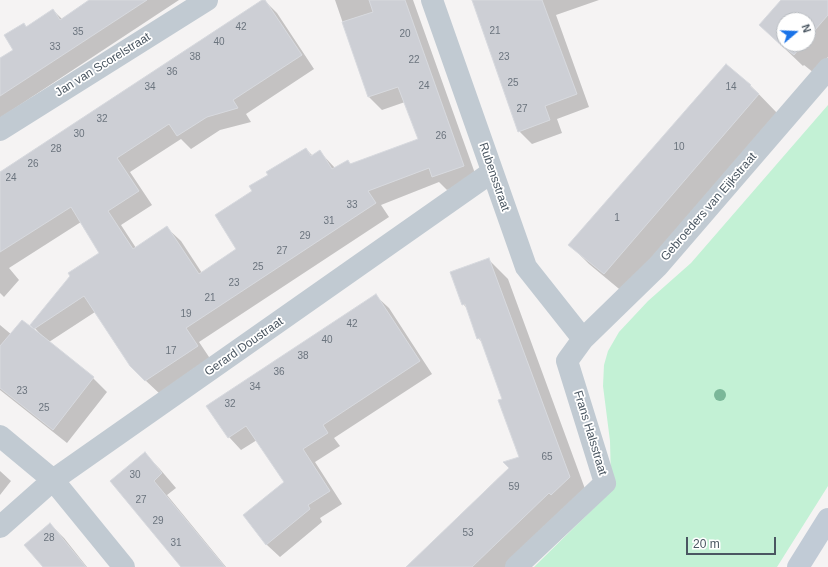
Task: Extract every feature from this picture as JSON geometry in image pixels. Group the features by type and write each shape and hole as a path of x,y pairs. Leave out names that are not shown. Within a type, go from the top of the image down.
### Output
{"main road":[{"path":"798,567 828,519"}],"street":[{"name":"Jan van Scorelstraat","path":"0,130 207,0"},
{"name":"Rubensstraat","path":"432,0 526,267 583,339"},
{"name":"Gebroeders van Eijkstraat","path":"583,339 658,266 828,70"},
{"name":"Gerard Doustraat","path":"0,527 53,480 492,172"},
{"name":"Frans Halsstraat","path":"516,567 605,483 567,361 583,339"},
{"path":"0,436 53,480 124,567"}],"green space":[{"path":"828,105 828,486 777,567 534,567 599,503 611,479 610,441 603,386 604,365 608,351 619,332 648,301 691,263"}],"building":[{"path":"89,0 147,0 0,96 0,58 13,50 4,35 24,23 26,27 53,9 60,20"},
{"path":"262,0 265,0 302,55 233,100 238,108 207,117 177,136 169,124 117,158 139,191 108,211 133,249 167,226 199,274 236,249 215,215 252,191 249,186 268,175 266,172 306,148 311,156 320,150 332,169 348,160 350,164 418,139 398,87 368,97 342,22 373,12 369,0 405,0 464,166 432,177 429,168 368,191 376,203 186,328 198,346 145,381 130,366 84,296 34,329 30,325 70,276 68,273 99,253 71,207 0,252 0,172"},
{"path":"472,0 542,0 577,94 545,106 550,120 518,132"},
{"path":"781,0 828,0 828,15 816,29 816,12 776,12 776,41 759,25"},
{"path":"726,64 751,85 750,86 759,94 604,274 568,245"},
{"path":"489,258 570,477 551,495 549,493 472,567 406,567 509,468 503,462 519,457 498,400 502,399 480,338 477,339 465,304 462,305 450,272"},
{"path":"376,294 420,361 323,425 328,433 303,449 330,491 308,505 310,509 266,545 243,515 284,482 246,426 228,438 206,406"},
{"path":"22,320 94,377 53,430 0,388 0,346"},
{"path":"145,452 162,473 154,481 225,567 181,567 110,481"},
{"path":"50,523 86,567 43,567 24,545"}]}
